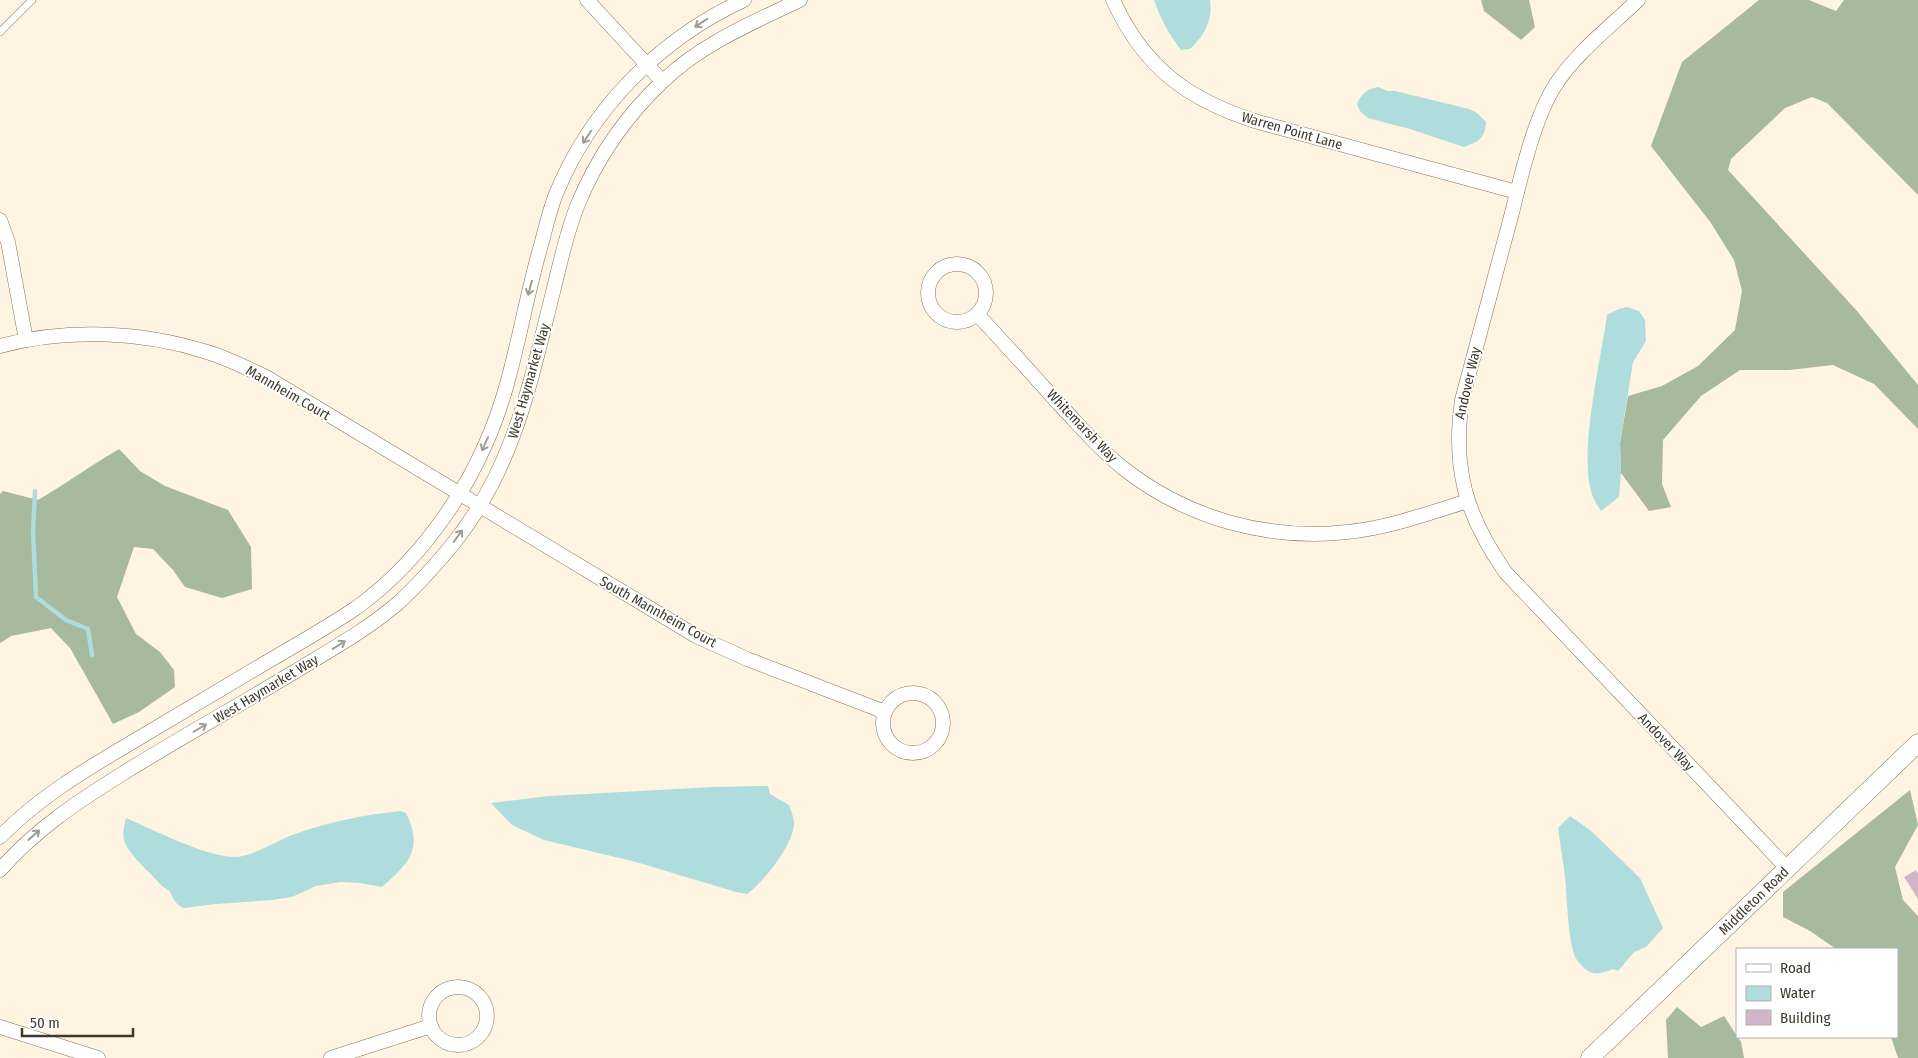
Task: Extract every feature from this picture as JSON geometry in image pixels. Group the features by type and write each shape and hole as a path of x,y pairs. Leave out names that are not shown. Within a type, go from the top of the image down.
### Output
{"street":[{"path":"587,0 662,81"},
{"name":"West Haymarket Way","path":"0,870 30,839 52,820 86,797 340,644 397,604 450,547 469,501 504,391 544,232 555,196 568,169 599,118 647,64 703,22 744,0"},
{"name":"West Haymarket Way","path":"0,837 27,812 54,791 164,723 310,637 356,607 391,578 434,530 469,501 504,460 520,418 567,236 592,174 611,142 634,110 662,81 683,63 714,42 800,0"},
{"name":"Warren Point Lane","path":"1113,0 1123,22 1137,43 1157,66 1177,85 1202,101 1230,114 1517,192"},
{"name":"Andover Way","path":"1638,0 1568,67 1555,85 1546,104 1517,192 1462,400 1458,428 1461,474 1468,501 1480,532 1492,553 1522,591 1788,869"},
{"path":"0,220 8,242 26,340"},
{"path":"955,264 965,265 978,273 986,286 986,296 983,306 977,314 961,322 952,322 936,314 928,299 927,290 930,280 936,272 945,266 955,264"},
{"name":"Whitemarsh Way","path":"977,314 1099,447 1123,468 1156,491 1200,513 1258,529 1289,533 1321,534 1349,532 1395,523 1468,501"},
{"name":"Mannheim Court","path":"0,346 26,340 96,334 170,342 207,352 266,377 469,501"},
{"name":"South Mannheim Court","path":"469,501 696,636 747,659 885,712"},
{"path":"916,693 926,696 934,701 940,709 943,718 943,728 940,737 927,750 918,753 900,751 887,739 884,730 885,712 890,704 907,694 916,693"},
{"path":"164,723 175,742"},
{"name":"Middleton Road","path":"1590,1058 1918,743"},
{"path":"451,988 466,988 480,996 487,1009 487,1025 479,1038 465,1045 450,1045 437,1037 431,1026 430,1008 438,995 451,988"},
{"path":"331,1058 431,1026"},
{"path":"0,1027 98,1058"}],"lane":[{"path":"0,32 32,0"}],"green space":[{"path":"1481,0 1529,0 1535,27 1521,40 1484,11"},
{"path":"1759,0 1809,0 1836,11 1844,0 1918,0 1918,195 1827,103 1812,97 1785,108 1731,159 1728,170 1857,311 1918,385 1918,429 1874,384 1833,365 1789,370 1740,370 1701,396 1663,440 1662,484 1671,507 1649,511 1621,473 1620,443 1628,396 1662,386 1698,366 1735,330 1742,291 1734,260 1711,223 1651,146 1682,62"},
{"path":"119,449 140,471 165,486 228,510 251,547 252,589 222,598 185,587 173,570 153,549 134,547 117,597 136,634 160,652 174,670 175,687 139,712 113,724 70,648 51,628 11,636 0,643 0,494 3,491 38,500"},
{"path":"1910,790 1918,825 1895,867 1903,900 1918,916 1918,1058 1898,1058 1891,1038 1898,1038 1898,948 1835,948 1810,931 1783,917 1783,892"},
{"path":"1677,1007 1701,1027 1724,1016 1736,1034 1736,1038 1741,1042 1744,1058 1668,1058 1666,1020"}],"water":[{"path":"1154,0 1210,0 1209,21 1199,39 1190,49 1181,50 1165,26"},
{"path":"1379,87 1387,91 1395,91 1469,109 1477,113 1486,122 1484,132 1480,139 1464,147 1410,129 1368,118 1360,111 1357,104 1365,92"},
{"path":"1627,307 1639,311 1645,320 1646,341 1633,362 1620,443 1621,473 1619,497 1601,511 1593,497 1589,479 1589,434 1592,408 1607,315"},
{"path":"768,786 770,794 789,805 794,824 789,842 783,852 769,872 747,894 636,862 544,840 512,825 491,803 549,796 713,787"},
{"path":"400,811 406,813 411,826 413,846 406,863 382,887 341,882 316,886 292,897 184,908 133,856 124,842 123,835 126,818 194,847 222,856 234,857 249,854 288,837 320,826"},
{"path":"1570,816 1590,830 1640,878 1663,928 1646,947 1634,952 1618,971 1613,969 1602,973 1593,973 1581,965 1574,954 1558,828"}],"building":[{"path":"1916,870 1918,873 1918,899 1904,877"}],"waterway":[{"path":"35,491 33,532 36,597 66,620 88,629 92,655"}]}
